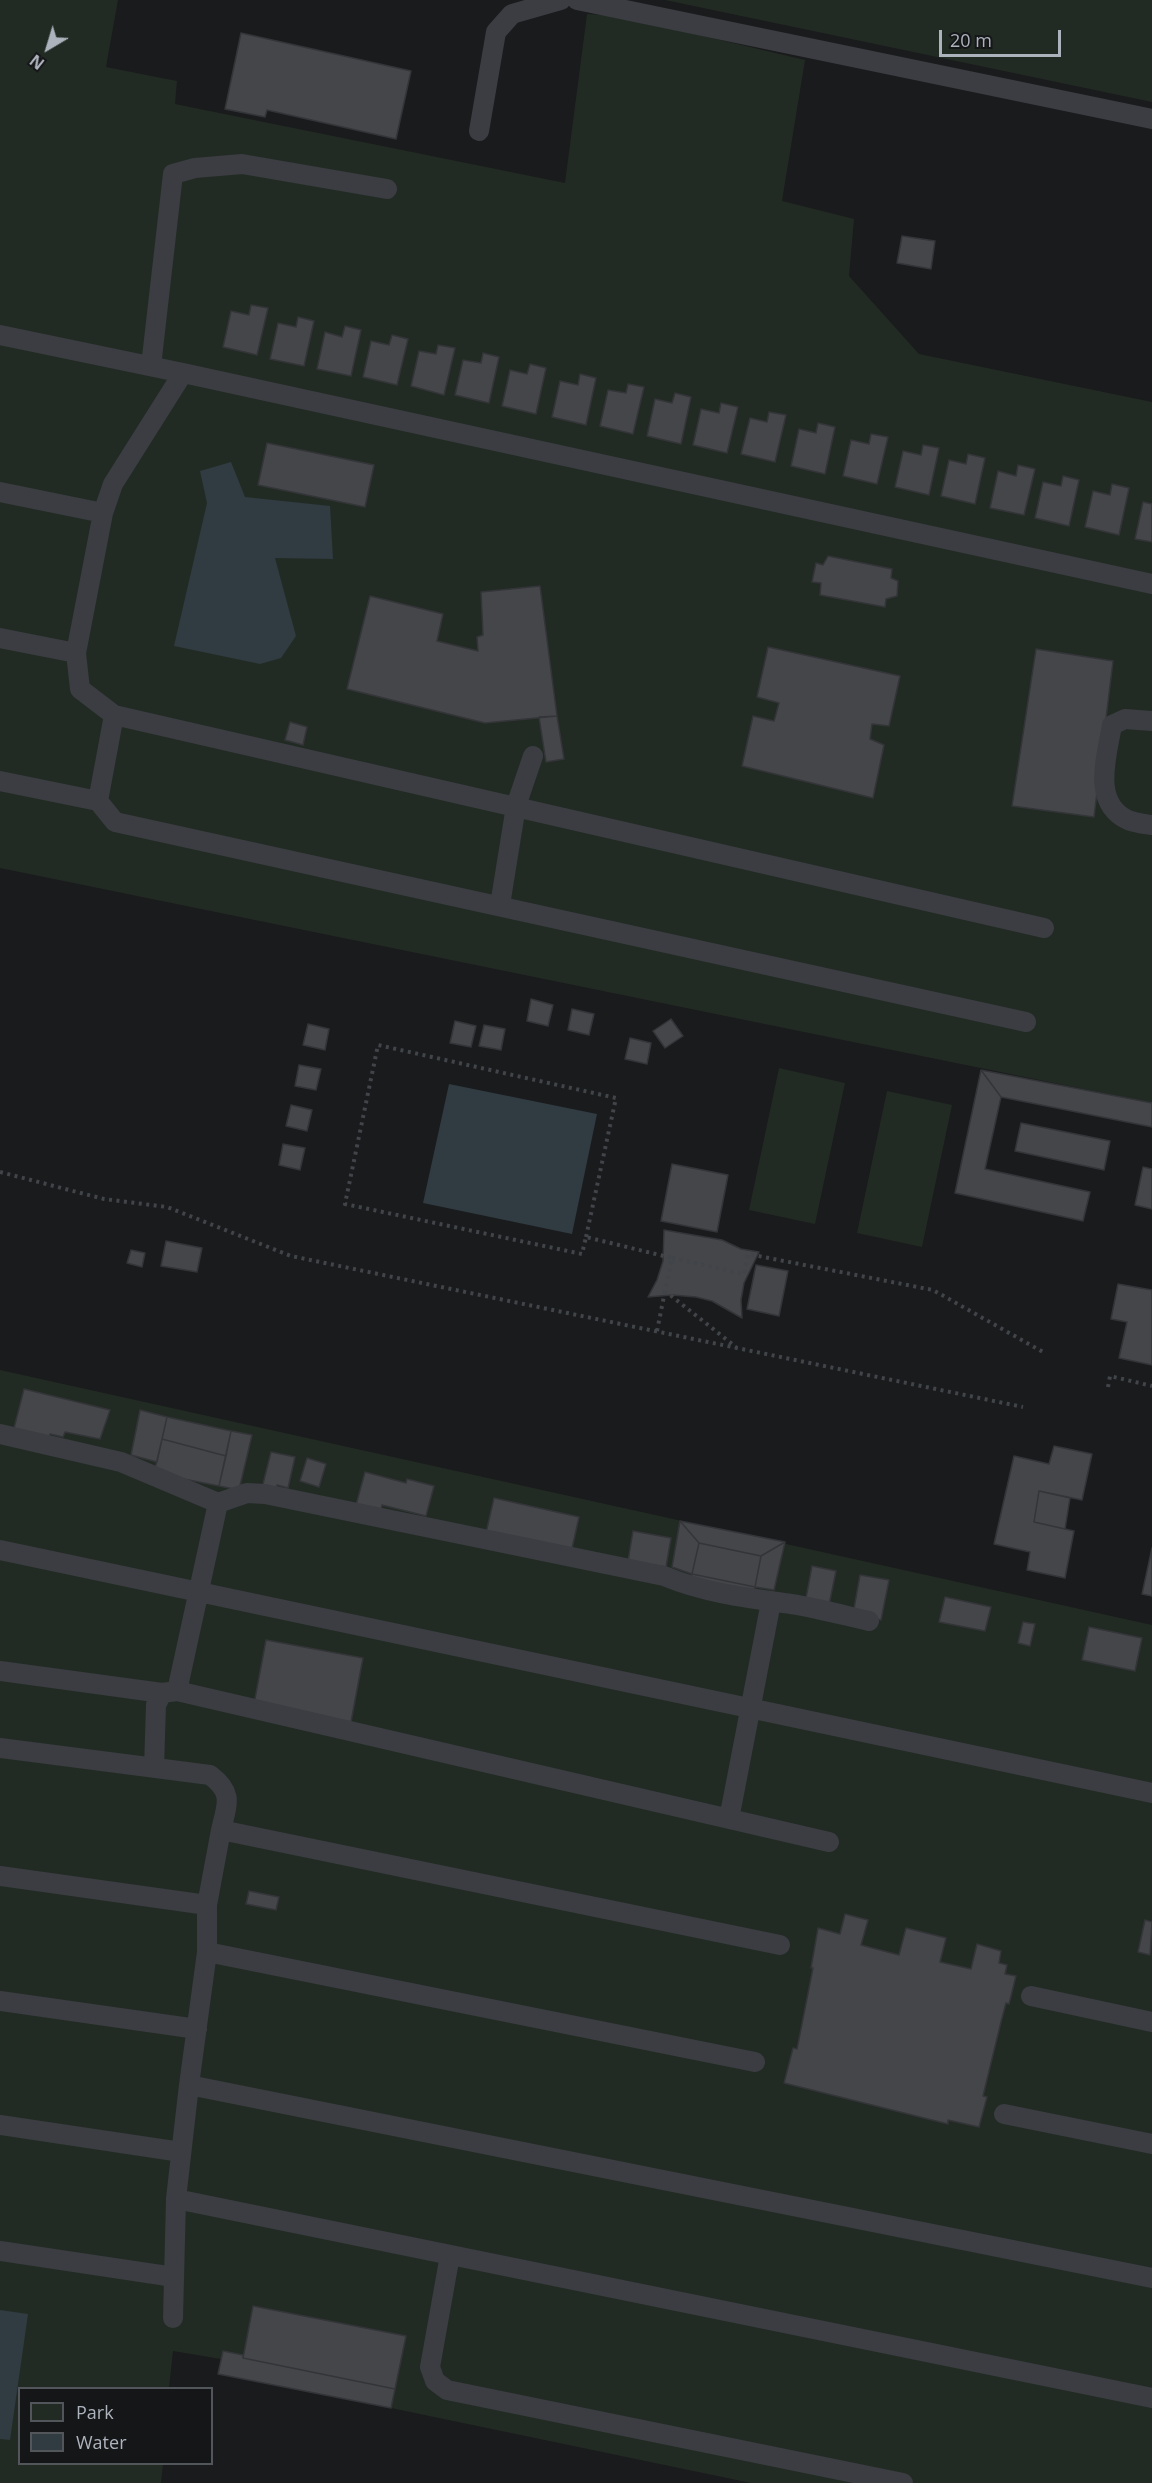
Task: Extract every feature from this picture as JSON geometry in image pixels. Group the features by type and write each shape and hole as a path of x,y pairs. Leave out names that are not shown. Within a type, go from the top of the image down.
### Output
{"lane":[{"path":"479,131 496,32 512,14 561,0"},
{"path":"577,0 1152,120"},
{"path":"150,366 173,174 195,168 242,164 387,189"},
{"path":"0,335 1152,584"},
{"path":"183,373 113,484 103,513 76,653 80,689 114,715 1044,928"},
{"path":"0,492 103,513"},
{"path":"0,638 76,653"},
{"path":"99,801 114,715"},
{"path":"1152,721 1125,718 1112,725 1103,784 1108,804 1115,810 1128,820 1152,825"},
{"path":"500,905 516,806 533,756"},
{"path":"0,782 99,801 115,822 1026,1022"},
{"path":"0,1434 121,1462 218,1503 247,1493 265,1494 664,1576 689,1586 793,1604 868,1621"},
{"path":"154,1768 156,1705 170,1692 199,1594 218,1503"},
{"path":"0,1550 199,1594 1152,1793"},
{"path":"729,1819 771,1602"},
{"path":"0,1671 170,1692 829,1842"},
{"path":"0,1748 210,1775 224,1785 228,1801 207,1905 207,1952 176,2199 173,2318"},
{"path":"221,1830 780,1945"},
{"path":"0,1876 207,1905"},
{"path":"207,1952 755,2062"},
{"path":"1031,1996 1152,2022"},
{"path":"0,2001 197,2029"},
{"path":"189,2085 1152,2278"},
{"path":"1004,2114 1152,2144"},
{"path":"0,2126 181,2152"},
{"path":"176,2199 1152,2398"},
{"path":"0,2251 174,2277"},
{"path":"450,2255 430,2367 435,2381 447,2390 903,2483"}],"path":[{"path":"378,1045 616,1098 586,1237 582,1254 345,1204 378,1045"},
{"path":"0,1172 104,1199 167,1207 291,1256 1023,1407"},
{"path":"586,1237 744,1274 748,1254 933,1290 1042,1352"},
{"path":"657,1331 672,1258"},
{"path":"665,1291 737,1347"},
{"path":"1108,1387 1110,1376 1152,1386"}],"green space":[{"path":"0,0 118,0 106,67 177,81 175,104 565,183 587,14 619,16 805,60 782,201 854,219 849,276 919,354 1152,402 1152,1103 0,868"},
{"path":"665,0 1152,0 1152,102"},
{"path":"779,1068 845,1083 815,1224 749,1210"},
{"path":"887,1091 952,1105 922,1247 857,1233"},
{"path":"0,1370 1152,1625 1152,2483 751,2483 391,2408 221,2359 173,2351 169,2387 18,2387 18,2465 163,2465 161,2483 0,2483"}],"water":[{"path":"231,462 245,497 330,506 333,559 275,558 296,636 281,658 260,664 174,646 207,503 200,471"},
{"path":"449,1084 597,1114 572,1234 423,1203"},
{"path":"0,2310 28,2314 10,2440 0,2439"}],"building":[{"path":"241,33 411,71 396,139 267,110 265,117 225,109"},
{"path":"902,236 935,241 931,269 897,263"},
{"path":"251,305 268,308 257,355 223,347 231,311 249,315"},
{"path":"298,317 314,321 304,366 270,359 278,323 296,327"},
{"path":"345,326 361,330 351,376 317,369 325,332 342,337"},
{"path":"392,335 408,339 397,385 363,377 371,341 389,345"},
{"path":"438,345 455,348 444,395 411,386 419,351 436,354"},
{"path":"483,353 499,357 489,403 455,395 463,360 481,363"},
{"path":"530,364 546,368 536,414 502,406 510,370 527,374"},
{"path":"580,374 596,378 586,425 552,417 560,381 578,385"},
{"path":"628,384 644,387 633,434 600,426 608,390 626,393"},
{"path":"675,393 691,397 681,444 647,436 655,399 672,403"},
{"path":"721,403 738,407 727,453 693,445 701,409 719,413"},
{"path":"769,412 786,415 775,462 741,454 750,418 767,422"},
{"path":"818,423 835,427 825,474 791,466 799,429 816,433"},
{"path":"871,434 888,437 877,484 843,476 851,440 869,444"},
{"path":"267,443 374,465 365,507 258,485"},
{"path":"923,445 939,448 929,495 895,487 903,451 921,455"},
{"path":"968,454 985,458 975,504 941,496 949,460 966,464"},
{"path":"1018,465 1035,469 1024,515 990,508 998,471 1016,476"},
{"path":"1063,476 1079,480 1069,526 1035,518 1043,482 1061,486"},
{"path":"1112,484 1129,488 1119,535 1085,527 1093,491 1110,495"},
{"path":"1143,502 1152,504 1152,542 1135,539"},
{"path":"828,556 892,569 891,578 898,581 897,596 886,599 885,607 820,595 821,583 812,582 816,563 823,565"},
{"path":"540,586 557,716 485,723 347,689 370,596 443,614 437,641 478,651 477,637 483,635 481,592"},
{"path":"768,647 900,676 889,726 872,724 870,739 884,745 873,798 742,766 753,716 774,721 779,703 757,697"},
{"path":"1036,649 1113,661 1094,817 1012,806"},
{"path":"557,716 564,759 546,762 539,717"},
{"path":"290,722 307,727 303,745 285,740"},
{"path":"531,999 553,1005 548,1026 527,1021"},
{"path":"572,1009 594,1014 589,1035 568,1030"},
{"path":"671,1019 683,1036 665,1048 653,1031"},
{"path":"455,1021 476,1026 471,1047 450,1043"},
{"path":"308,1024 329,1029 325,1050 303,1045"},
{"path":"484,1025 505,1029 501,1050 479,1046"},
{"path":"630,1038 651,1043 647,1064 625,1059"},
{"path":"299,1065 321,1069 316,1090 295,1086"},
{"path":"981,1070 1152,1103 1152,1127 1001,1097"},
{"path":"981,1070 1001,1097 985,1169 1090,1192 1083,1221 955,1193"},
{"path":"291,1105 312,1110 307,1131 286,1126"},
{"path":"1021,1123 1110,1141 1104,1170 1015,1151"},
{"path":"283,1144 305,1148 300,1170 279,1165"},
{"path":"672,1164 728,1175 717,1232 661,1221"},
{"path":"1143,1167 1152,1169 1152,1209 1135,1205"},
{"path":"664,1230 722,1240 741,1249 759,1252 744,1283 741,1300 742,1318 712,1301 696,1297 672,1295 648,1297 663,1261"},
{"path":"166,1241 202,1248 197,1272 161,1266"},
{"path":"131,1250 145,1253 142,1267 127,1263"},
{"path":"756,1265 788,1271 779,1316 747,1309"},
{"path":"1118,1284 1152,1290 1152,1365 1119,1358 1127,1322 1111,1319"},
{"path":"24,1389 110,1410 100,1439 65,1432 63,1437 50,1434 48,1440 13,1432"},
{"path":"140,1410 167,1417 157,1462 131,1455"},
{"path":"167,1417 231,1431 226,1456 162,1439"},
{"path":"231,1431 252,1435 239,1490 219,1486"},
{"path":"162,1439 226,1456 219,1486 154,1473"},
{"path":"1054,1446 1092,1454 1082,1500 1039,1491 1034,1522 1074,1531 1065,1578 1027,1570 1030,1552 994,1544 1014,1456 1049,1464"},
{"path":"271,1452 295,1457 288,1488 277,1485 276,1491 262,1488"},
{"path":"307,1458 326,1464 319,1487 300,1481"},
{"path":"365,1472 406,1483 407,1479 434,1486 426,1516 382,1505 381,1511 356,1505"},
{"path":"1039,1491 1070,1498 1065,1529 1034,1522"},
{"path":"494,1498 579,1517 571,1553 486,1533"},
{"path":"680,1521 699,1543 692,1574 672,1567"},
{"path":"680,1521 785,1542 761,1556 699,1543"},
{"path":"633,1531 671,1538 666,1567 628,1561"},
{"path":"785,1542 774,1590 755,1587 761,1556"},
{"path":"699,1543 761,1556 755,1587 692,1574"},
{"path":"1152,1548 1152,1596 1142,1594"},
{"path":"812,1566 836,1571 829,1605 806,1598"},
{"path":"692,1574 755,1587 753,1597 689,1585"},
{"path":"860,1575 889,1580 881,1620 853,1614"},
{"path":"945,1597 991,1607 985,1631 939,1622"},
{"path":"1023,1622 1035,1624 1030,1646 1018,1643"},
{"path":"1089,1627 1142,1638 1135,1671 1082,1660"},
{"path":"266,1640 363,1658 351,1722 254,1704"},
{"path":"249,1891 279,1897 276,1910 246,1904"},
{"path":"845,1914 868,1920 861,1945 899,1955 906,1928 946,1938 940,1962 971,1969 977,1944 1001,1951 999,1963 1007,1965 1005,1974 1016,1976 1009,2004 1006,2003 1001,2022 983,2096 987,2097 979,2127 948,2120 948,2124 784,2083 793,2048 797,2049 813,1968 811,1968 818,1928 840,1934"},
{"path":"1145,1920 1152,1922 1150,1955 1138,1952"},
{"path":"253,2306 406,2336 395,2389 243,2358"},
{"path":"223,2351 243,2355 243,2358 395,2389 391,2408 218,2374"}]}
